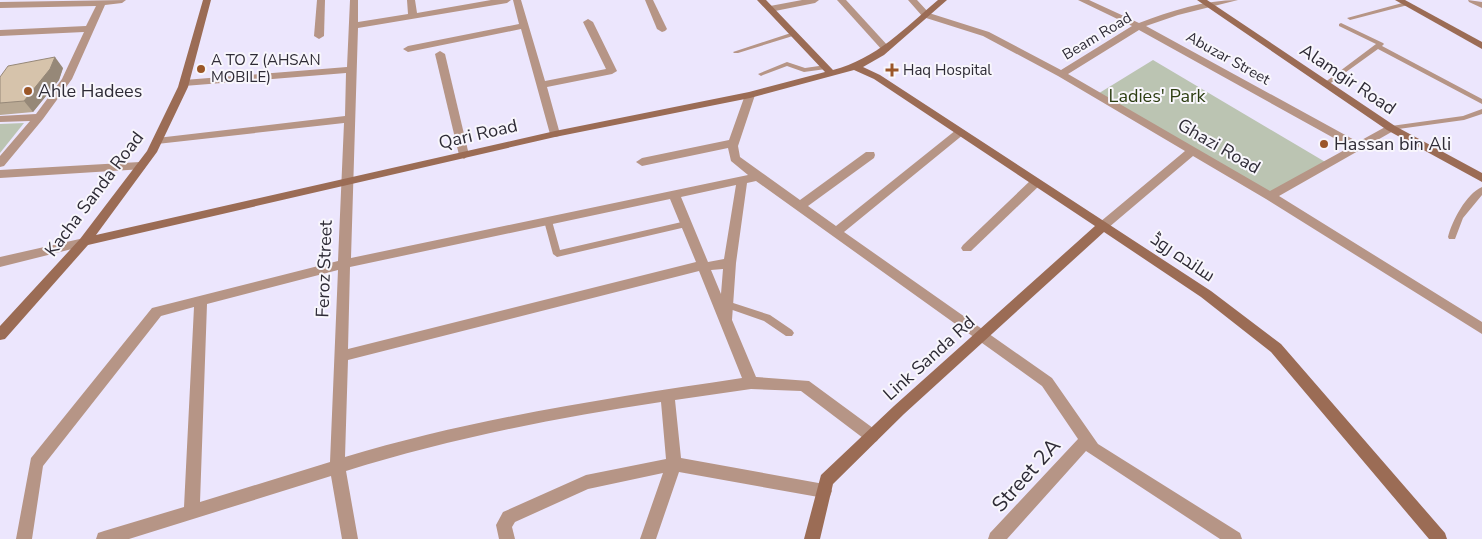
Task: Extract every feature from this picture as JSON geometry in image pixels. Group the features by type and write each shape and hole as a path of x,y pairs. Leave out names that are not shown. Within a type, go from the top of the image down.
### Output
{"main road":[{"name":"Kacha Sanda Road","path":"0,335 84,242 152,152 184,83 207,0"},
{"path":"761,0 828,70"},
{"name":"Qari Road","path":"84,242 555,134 750,95 828,70 855,67 886,49 943,0"},
{"name":"Alamgir Road","path":"1201,0 1391,128 1482,178"},
{"path":"1403,2 1482,46"},
{"name":"ساندہ روڈ","path":"855,67 877,77 1036,182 1104,224 1206,294 1276,348 1438,539"},
{"name":"Link Sanda Rd","path":"812,539 826,480 1104,224"}],"street":[{"path":"0,5 122,0"},
{"path":"318,36 321,0"},
{"name":"Feroz Street","path":"350,539 337,466 354,0"},
{"path":"412,0 413,16"},
{"path":"354,26 413,16 459,4 507,0"},
{"path":"517,0 555,134"},
{"path":"649,0 662,29"},
{"path":"770,10 815,0"},
{"path":"841,0 886,49"},
{"path":"912,0 926,14"},
{"name":"Abuzar Street","path":"1082,0 1139,26 1357,146"},
{"name":"Beam Road","path":"1061,74 1139,26 1175,13 1234,0"},
{"path":"1472,0 1482,5"},
{"path":"0,163 39,117 67,79 102,1"},
{"name":"Ghazi Road","path":"926,14 986,34 1061,74 1270,196 1482,329"},
{"path":"541,85 612,71 588,22"},
{"path":"408,49 524,26"},
{"path":"0,33 90,29"},
{"path":"440,54 464,155"},
{"path":"184,83 352,70"},
{"path":"750,95 734,143 735,158 757,177 983,334 1047,382 1093,449 1227,537"},
{"path":"0,119 39,117"},
{"path":"157,141 350,119"},
{"path":"1270,196 1391,128"},
{"path":"836,232 960,132"},
{"path":"642,162 734,143"},
{"path":"1104,224 1192,150"},
{"path":"800,206 870,155"},
{"path":"0,174 140,166"},
{"path":"24,539 36,463 157,312 344,264 757,177"},
{"path":"726,322 730,263 742,180"},
{"path":"967,248 1036,182"},
{"path":"674,194 751,383"},
{"name":"Qari Road","path":"0,262 84,242"},
{"path":"341,356 703,266 730,263"},
{"path":"192,512 201,301"},
{"path":"104,539 404,446 582,408 751,383 804,385 872,436"},
{"path":"648,539 674,464 667,395"},
{"name":"Street 2A","path":"996,539 1087,440"},
{"path":"507,539 504,526 505,521 509,517 586,482 674,464 824,491"}],"lane":[{"path":"1350,18 1403,2"},
{"path":"1341,25 1378,42 1381,44 1379,47"},
{"path":"736,52 794,34"},
{"path":"1326,84 1379,47"},
{"path":"1379,47 1482,102"},
{"path":"761,74 787,64 804,70 828,70"},
{"path":"1391,128 1464,118 1482,112"},
{"path":"1452,237 1458,218 1482,190"},
{"path":"548,221 557,254 686,224"},
{"path":"727,305 767,318 789,333"}],"green space":[{"name":"Ladies' Park","path":"1153,60 1327,163 1270,196 1096,95"},
{"path":"24,123 0,153 0,124"}],"building":[{"path":"55,57 50,69 24,101 0,103 0,77 8,66"}],"place":[{"name":"A TO Z (AHSAN MOBILE)","path":"201,69"},
{"name":"Haq Hospital","path":"892,70"},
{"name":"Ahle Hadees","path":"28,91"},
{"name":"Hassan bin Ali","path":"1324,144"}]}
